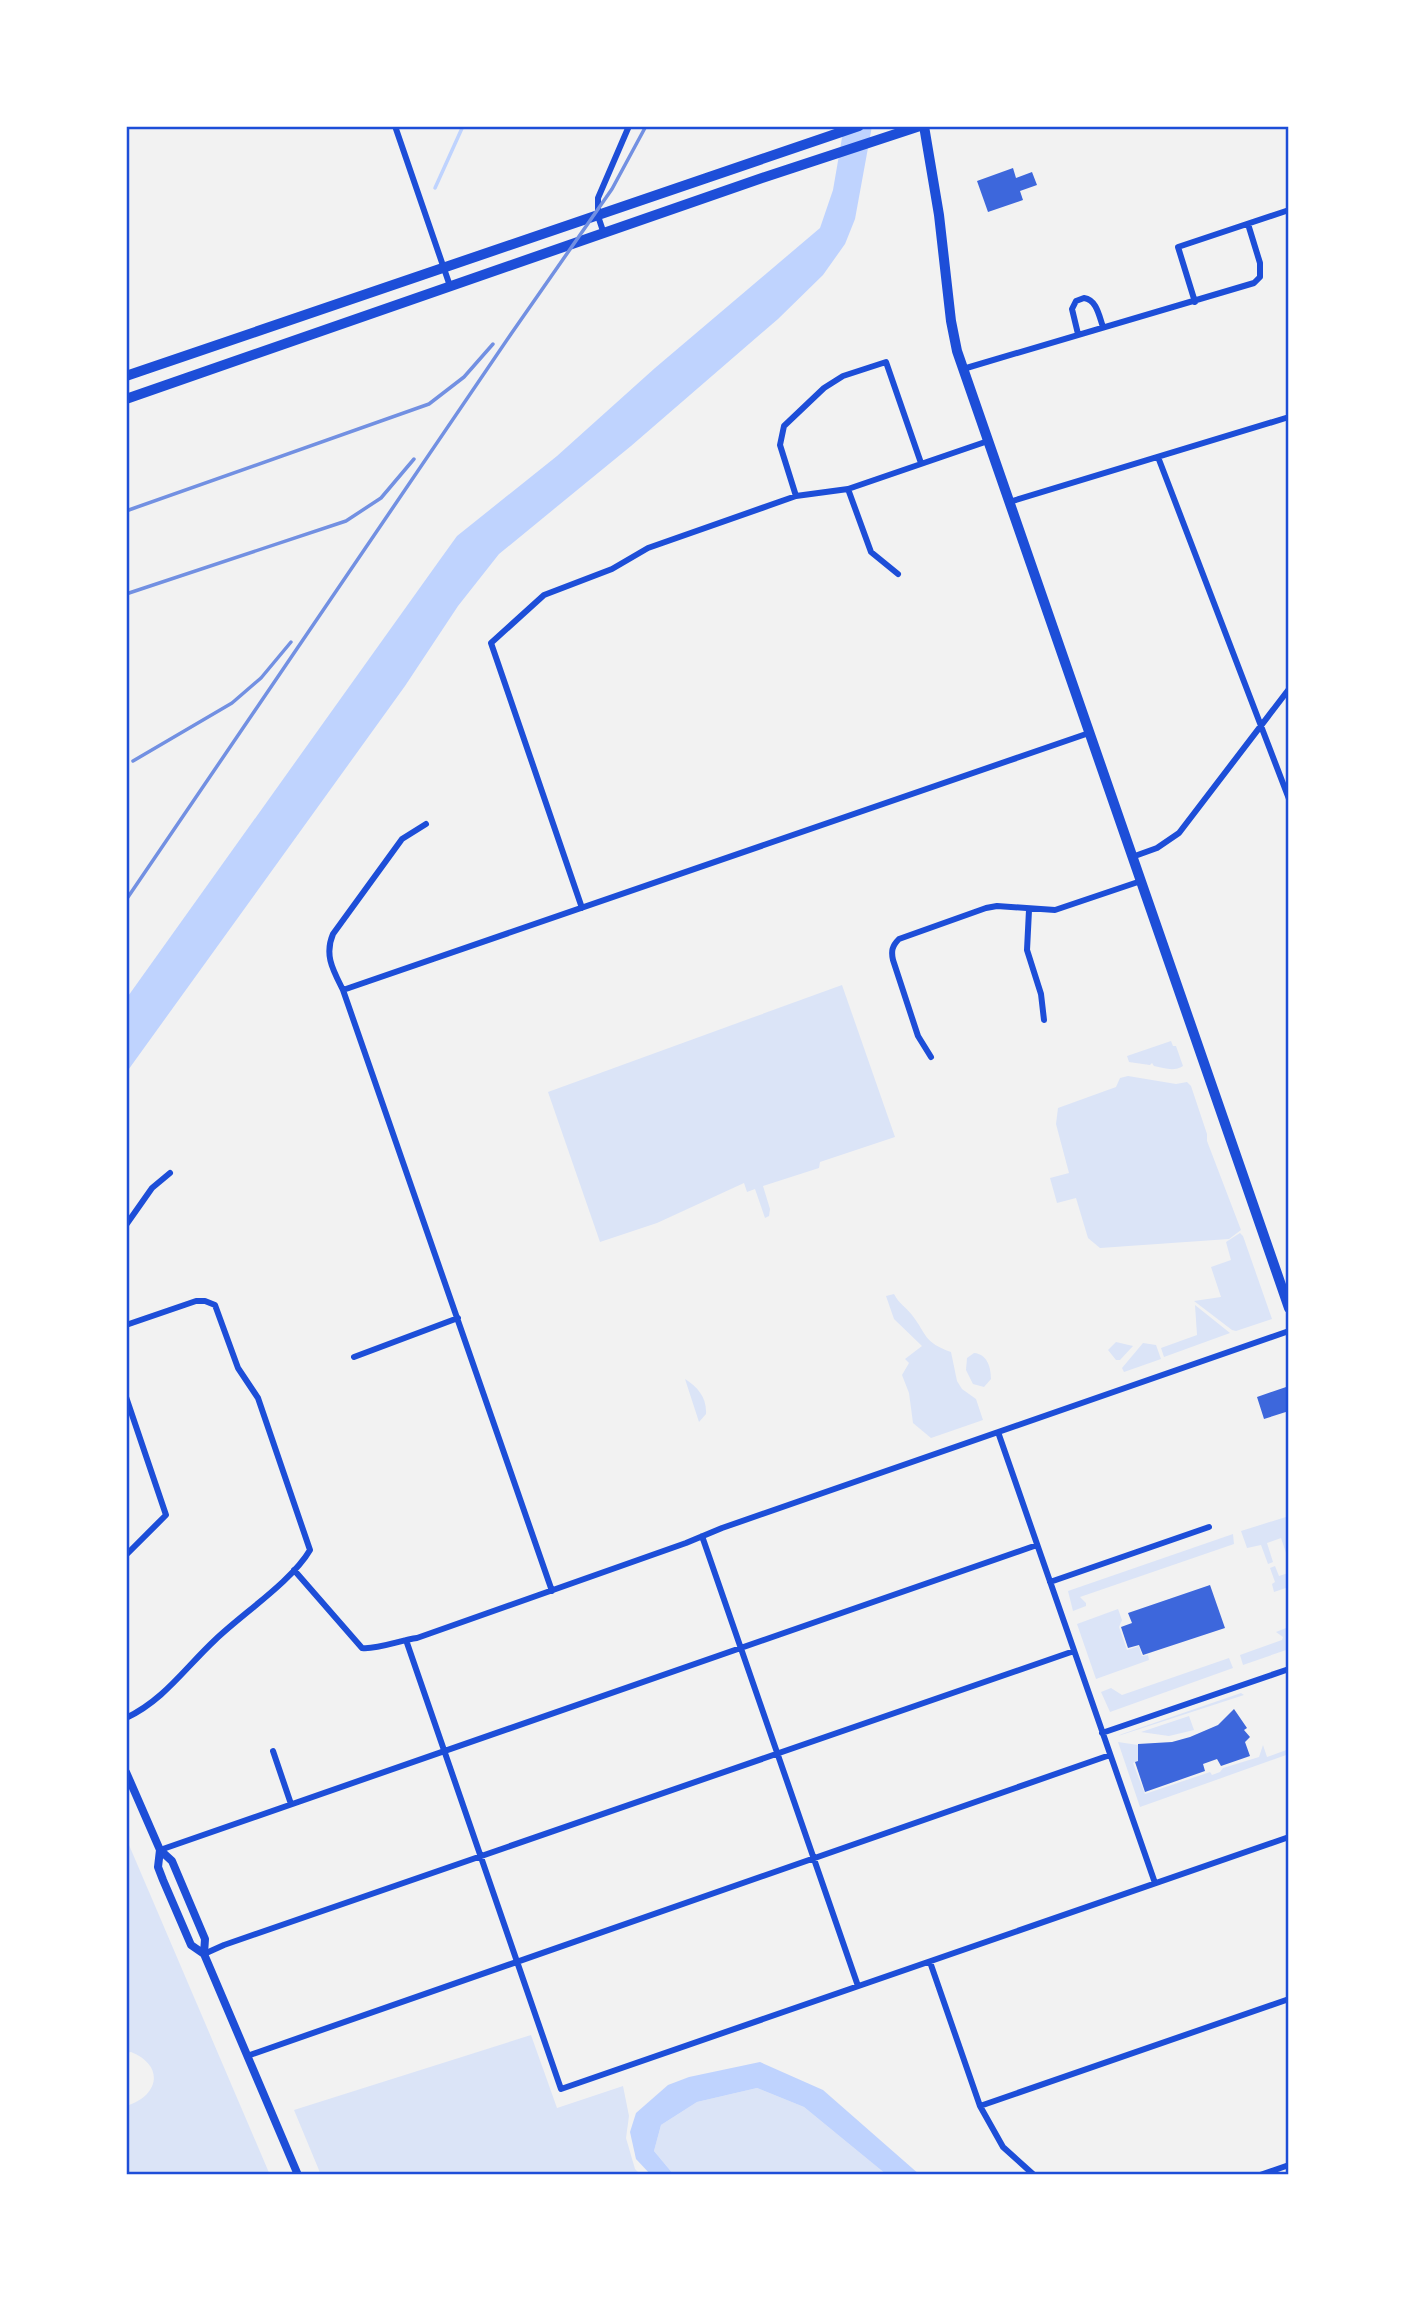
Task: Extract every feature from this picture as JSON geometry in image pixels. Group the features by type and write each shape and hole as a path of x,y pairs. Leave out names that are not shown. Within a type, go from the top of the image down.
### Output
{"main road":[{"path":"126,376 859,126"},
{"path":"126,399 877,139 922,126 940,222 951,320 963,369 1289,1308"}],"street":[{"path":"395,126 450,286"},
{"path":"604,234 597,203 629,126"},
{"path":"1195,302 1178,247 1289,210"},
{"path":"963,369 1251,285 1261,277 1260,263 1248,224"},
{"path":"1078,334 1072,309 1076,301 1084,298 1094,304 1103,327"},
{"path":"796,496 780,445 784,426 824,388 842,376 886,362 921,463"},
{"path":"1009,502 1289,417"},
{"path":"582,908 491,643 544,595 612,569 648,548 796,496 848,489 988,442"},
{"path":"1158,457 1289,799"},
{"path":"848,489 871,552 898,574"},
{"path":"1132,857 1157,848 1179,833 1289,689"},
{"path":"343,990 1089,733"},
{"path":"426,824 402,839 334,934 328,946 329,958 343,990 552,1591"},
{"path":"931,1058 918,1036 892,960 893,945 906,936 986,908 997,906 1055,910 1141,881"},
{"path":"1029,910 1027,950 1041,994 1044,1020"},
{"path":"126,1225 152,1188 170,1173"},
{"path":"126,1325 196,1301 215,1305 238,1368 258,1398 309,1542 309,1553 294,1570 215,1640 156,1701 126,1718"},
{"path":"354,1357 458,1318"},
{"path":"294,1570 362,1648 372,1649 417,1638 1289,1331"},
{"path":"126,1397 166,1515 126,1555"},
{"path":"998,1432 1155,1883"},
{"path":"1050,1582 1209,1527"},
{"path":"702,1536 858,1986"},
{"path":"160,1850 1037,1545"},
{"path":"406,1640 561,2090 1289,1837"},
{"path":"204,1955 224,1945 1074,1651"},
{"path":"1102,1733 1289,1669"},
{"path":"272,1751 291,1804"},
{"path":"247,2056 1110,1755"},
{"path":"126,1772 160,1850 175,1867 205,1939 204,1955 298,2175"},
{"path":"160,1850 158,1867 173,1903 191,1945 204,1955"},
{"path":"930,1962 980,2106 1003,2147 1034,2175"},
{"path":"980,2106 1289,1999"},
{"path":"1260,2175 1289,2165"}],"shaded area":[{"path":"842,985 895,1137 820,1162 819,1168 763,1186 770,1209 769,1216 765,1218 755,1189 747,1192 744,1183 657,1223 600,1242 548,1092"},
{"path":"1171,1041 1173,1046 1176,1046 1183,1066 1180,1068 1169,1069 1154,1066 1152,1063 1129,1062 1127,1056"},
{"path":"1128,1076 1176,1084 1187,1082 1191,1086 1207,1141 1241,1230 1229,1239 1100,1248 1088,1238 1076,1198 1057,1203 1050,1178 1069,1173 1056,1124 1058,1108 1116,1087 1120,1078"},
{"path":"1240,1233 1272,1319 1236,1331 1194,1301 1221,1297 1211,1267 1231,1260 1226,1242"},
{"path":"894,1294 930,1341 951,1352 957,1381 962,1389 976,1399 983,1420 931,1438 913,1423 909,1393 902,1375 909,1363 905,1359 922,1346 894,1319 886,1296"},
{"path":"1195,1305 1230,1333 1164,1357 1161,1348 1197,1335"},
{"path":"1116,1342 1133,1346 1120,1360 1116,1360 1108,1350"},
{"path":"1143,1343 1156,1345 1161,1359 1124,1372 1122,1368"},
{"path":"974,1353 982,1356 989,1366 991,1379 984,1387 973,1384 966,1370 967,1358"},
{"path":"685,1379 698,1389 705,1403 706,1414 699,1422"},
{"path":"1289,1516 1289,1562 1281,1538 1267,1543 1273,1562 1268,1564 1261,1545 1247,1548 1241,1531"},
{"path":"1233,1534 1234,1544 1080,1597 1086,1606 1073,1611 1068,1591"},
{"path":"1275,1566 1279,1576 1288,1573 1289,1587 1274,1592 1272,1584 1275,1582 1270,1568"},
{"path":"1118,1609 1122,1620 1119,1627 1127,1650 1139,1646 1142,1656 1148,1655 1149,1660 1096,1679 1077,1624"},
{"path":"1289,1629 1289,1649 1243,1665 1240,1655 1282,1640 1283,1637 1276,1632"},
{"path":"1229,1658 1233,1668 1110,1712 1101,1692 1111,1688 1122,1695"},
{"path":"1241,1693 1244,1695 1118,1736 1122,1734"},
{"path":"1189,1716 1194,1730 1169,1736 1141,1732"},
{"path":"1118,1742 1138,1745 1138,1761 1133,1763 1145,1794 1210,1772 1212,1775 1223,1768 1259,1757 1263,1745 1267,1757 1289,1749 1289,1754 1140,1807"},
{"path":"126,1838 270,2175 126,2175 126,2106 145,2096 154,2081 149,2065 142,2058 131,2052 126,2053"},
{"path":"531,2035 557,2108 623,2086 629,2116 626,2138 635,2169 641,2175 321,2175 294,2110"},
{"path":"757,2088 804,2107 887,2175 674,2175 654,2151 661,2125 697,2102"}],"water":[{"path":"844,126 872,126 855,219 845,244 823,275 778,319 631,446 499,554 458,606 405,686 126,1073 126,999 457,536 557,456 655,368 820,228 833,190"},
{"path":"760,2062 823,2090 920,2175 887,2175 804,2107 757,2088 697,2102 661,2125 654,2151 674,2175 651,2175 636,2159 630,2132 636,2113 668,2085 689,2077"}],"building":[{"path":"1013,168 1016,178 1032,172 1037,185 1020,191 1023,200 988,212 977,181"},
{"path":"1289,1386 1289,1411 1264,1419 1257,1397"},
{"path":"1210,1585 1225,1628 1143,1655 1139,1645 1128,1648 1121,1627 1132,1623 1128,1613"},
{"path":"1234,1709 1247,1728 1244,1730 1250,1737 1245,1742 1250,1756 1221,1766 1217,1759 1203,1764 1205,1771 1145,1792 1135,1762 1138,1761 1138,1744 1172,1742 1190,1737 1218,1725"}],"waterway":[{"path":"435,188 463,126"}],"railway":[{"path":"126,900 612,189 646,126"},
{"path":"126,511 429,404 464,377 493,344"},
{"path":"126,594 346,521 381,498 414,459"},
{"path":"133,761 232,703 261,678 291,642"}]}
